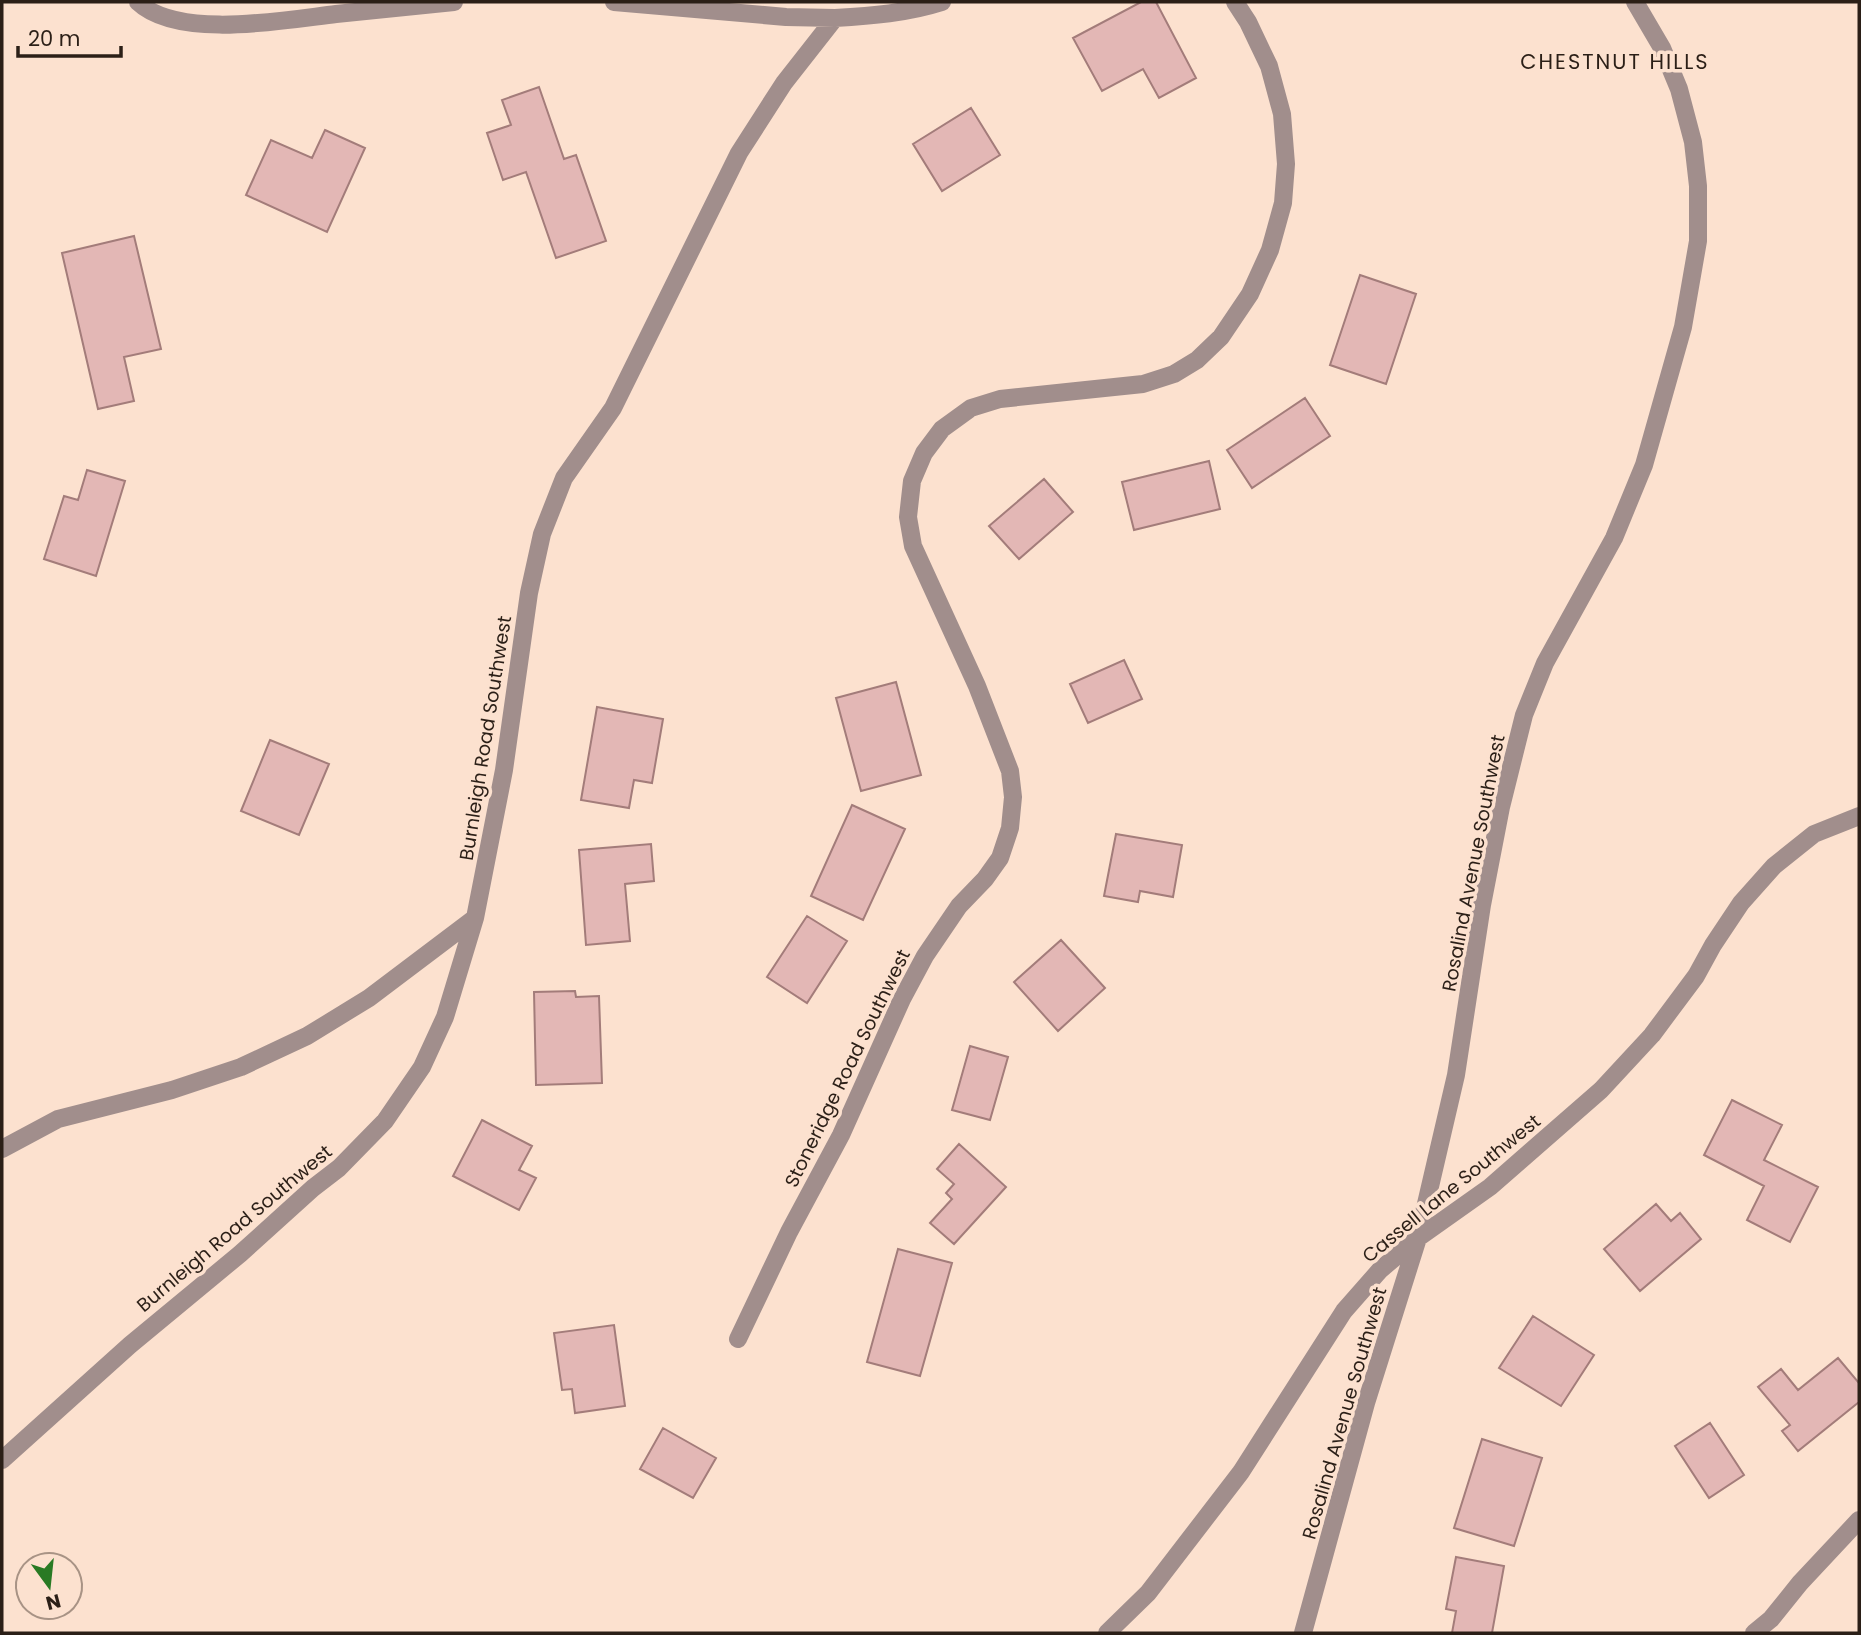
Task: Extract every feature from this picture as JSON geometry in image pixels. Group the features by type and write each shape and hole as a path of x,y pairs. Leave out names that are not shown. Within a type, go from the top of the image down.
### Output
{"street":[{"path":"138,2 162,16 187,22 238,25 454,2"},
{"path":"614,2 786,17 835,18 871,16 942,2"},
{"name":"Stoneridge Road Southwest","path":"738,1339 789,1233 841,1135 902,999 925,956 959,906 985,879 1000,858 1010,828 1013,797 1010,771 977,686 913,547 908,517 912,481 923,453 942,429 971,408 1000,398 1143,384 1174,374 1197,360 1221,337 1250,294 1270,250 1283,203 1286,164 1282,114 1269,66 1235,2"},
{"name":"Rosalind Avenue Southwest","path":"1303,1633 1366,1403 1418,1238 1456,1075 1482,905 1501,807 1524,715 1545,663 1614,538 1644,465 1683,327 1698,241 1698,186 1693,142 1679,89 1662,48 1635,2"},
{"name":"Burnleigh Road Southwest","path":"2,1460 130,1345 339,1168 385,1121 422,1067 445,1017 475,918 504,771 529,593 542,534 564,478 612,408 740,153 784,83 835,18"},
{"name":"Cassell Lane Southwest","path":"1107,1633 1148,1593 1241,1472 1345,1311 1380,1270 1418,1238 1490,1187 1601,1090 1652,1035 1696,976 1741,903 1774,866 1814,834 1859,816"},
{"path":"2,1149 58,1119 172,1090 241,1067 307,1036 369,998 475,918"},
{"path":"1754,1633 1771,1626 1800,1583 1859,1520"}],"building":[{"path":"1141,2 1156,2 1196,78 1159,98 1143,69 1102,91 1073,38"},
{"path":"539,87 564,159 576,155 606,241 556,258 526,172 503,180 487,133 511,125 502,100"},
{"path":"971,108 1000,155 942,191 913,144"},
{"path":"325,130 365,148 327,232 246,195 271,140 312,158"},
{"path":"134,236 161,349 124,357 134,401 98,409 62,253"},
{"path":"1360,275 1416,294 1386,384 1330,365"},
{"path":"1305,398 1330,436 1252,488 1227,450"},
{"path":"1209,461 1220,509 1134,530 1122,482"},
{"path":"87,470 125,481 96,576 44,559 64,496 78,500"},
{"path":"1044,479 1073,512 1019,559 989,526"},
{"path":"1124,660 1142,699 1088,723 1070,684"},
{"path":"896,682 921,775 861,791 836,698"},
{"path":"597,707 663,719 652,783 634,780 629,808 581,800"},
{"path":"270,740 329,764 299,835 241,811"},
{"path":"852,805 905,829 863,920 811,896"},
{"path":"1116,834 1182,845 1173,897 1140,891 1138,902 1104,896"},
{"path":"651,844 654,881 625,884 630,941 586,945 579,850"},
{"path":"807,916 847,941 807,1003 767,977"},
{"path":"1061,940 1105,988 1058,1031 1014,982"},
{"path":"575,991 576,997 599,996 602,1083 536,1085 534,992"},
{"path":"970,1046 1008,1057 990,1120 952,1110"},
{"path":"1732,1100 1782,1125 1764,1160 1818,1187 1790,1242 1747,1220 1764,1186 1704,1155"},
{"path":"482,1120 532,1146 519,1170 536,1178 519,1210 453,1176"},
{"path":"959,1144 1006,1187 954,1244 930,1223 952,1199 946,1193 954,1184 937,1169"},
{"path":"1656,1204 1671,1221 1680,1213 1701,1239 1640,1291 1604,1249"},
{"path":"898,1249 952,1263 920,1376 867,1362"},
{"path":"1533,1316 1594,1355 1561,1406 1499,1368"},
{"path":"614,1325 625,1406 575,1413 572,1389 562,1390 554,1333"},
{"path":"1838,1358 1859,1383 1859,1402 1798,1451 1782,1431 1790,1425 1758,1387 1781,1369 1798,1390"},
{"path":"1710,1423 1744,1475 1709,1498 1675,1446"},
{"path":"663,1428 716,1458 693,1498 640,1469"},
{"path":"1482,1439 1542,1458 1514,1546 1454,1528"},
{"path":"1456,1557 1504,1566 1492,1633 1452,1633 1456,1611 1446,1609"}],"district":[{"name":"CHESTNUT HILLS","path":"1615,62"}]}
